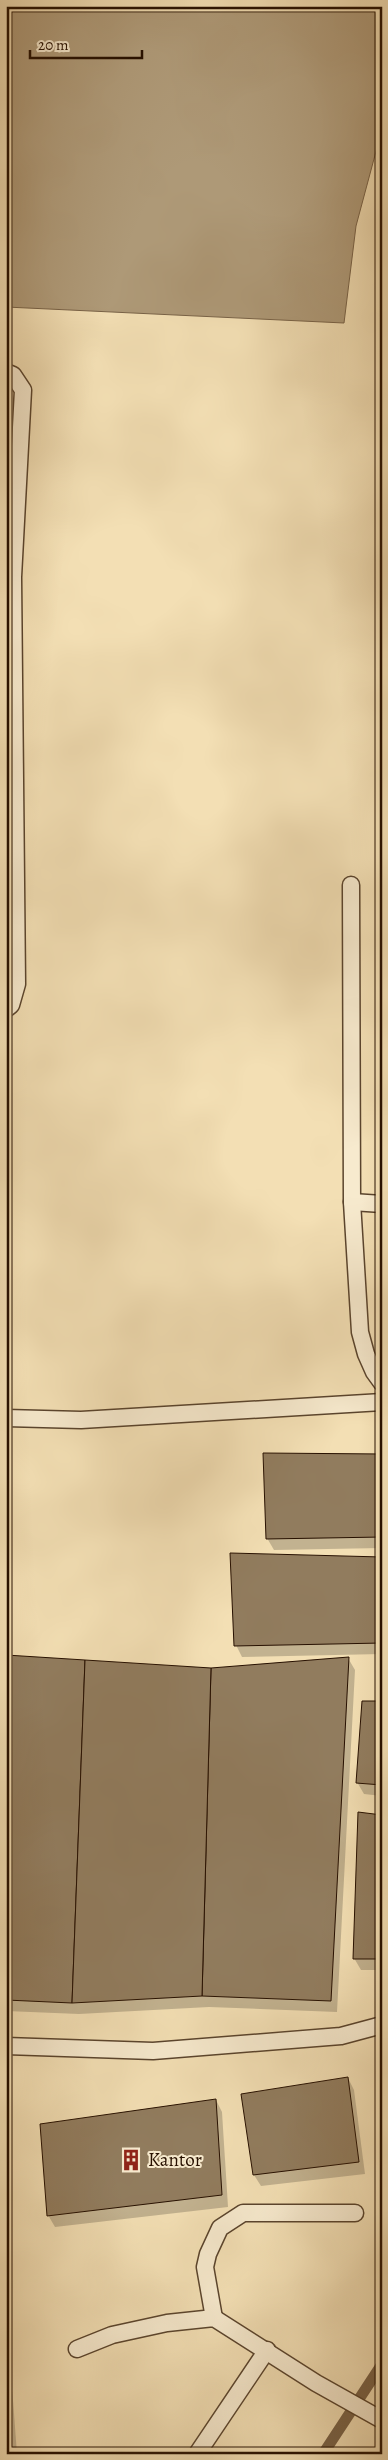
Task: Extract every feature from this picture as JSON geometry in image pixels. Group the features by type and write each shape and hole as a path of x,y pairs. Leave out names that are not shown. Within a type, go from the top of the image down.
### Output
{"lane":[{"path":"6,372 13,375 23,390 13,577 18,984 11,1005 6,1009"},
{"path":"351,885 352,1202 360,1332 366,1354 382,1384"},
{"path":"352,1202 382,1204"},
{"path":"6,1418 81,1420 382,1402"},
{"path":"6,2046 153,2051 341,2036 382,2025"},
{"path":"214,2318 205,2267 208,2254 220,2228 242,2213 355,2213"},
{"path":"77,2349 112,2335 167,2323 214,2318 267,2350 316,2384 379,2418"},
{"path":"197,2454 267,2350"}],"shaded area":[{"path":"6,6 382,6 382,129 356,226 344,323 6,307"}],"building":[{"path":"263,1453 382,1454 382,1537 266,1539"},
{"path":"230,1553 382,1557 382,1643 234,1646"},
{"path":"6,1655 85,1660 72,2003 6,2000"},
{"path":"349,1657 331,2001 202,1996 211,1668"},
{"path":"85,1660 211,1668 202,1996 72,2003"},
{"path":"362,1701 382,1701 382,1785 356,1783"},
{"path":"358,1812 382,1815 382,1959 353,1959"},
{"path":"348,2077 359,2162 253,2175 241,2094"},
{"name":"Kantor","path":"216,2099 222,2195 47,2216 40,2124"},
{"path":"7,2387 12,2454 6,2454"}],"waterway":[{"path":"323,2454 382,2364"}],"place":[{"name":"Kantor","path":"131,2160"}]}
